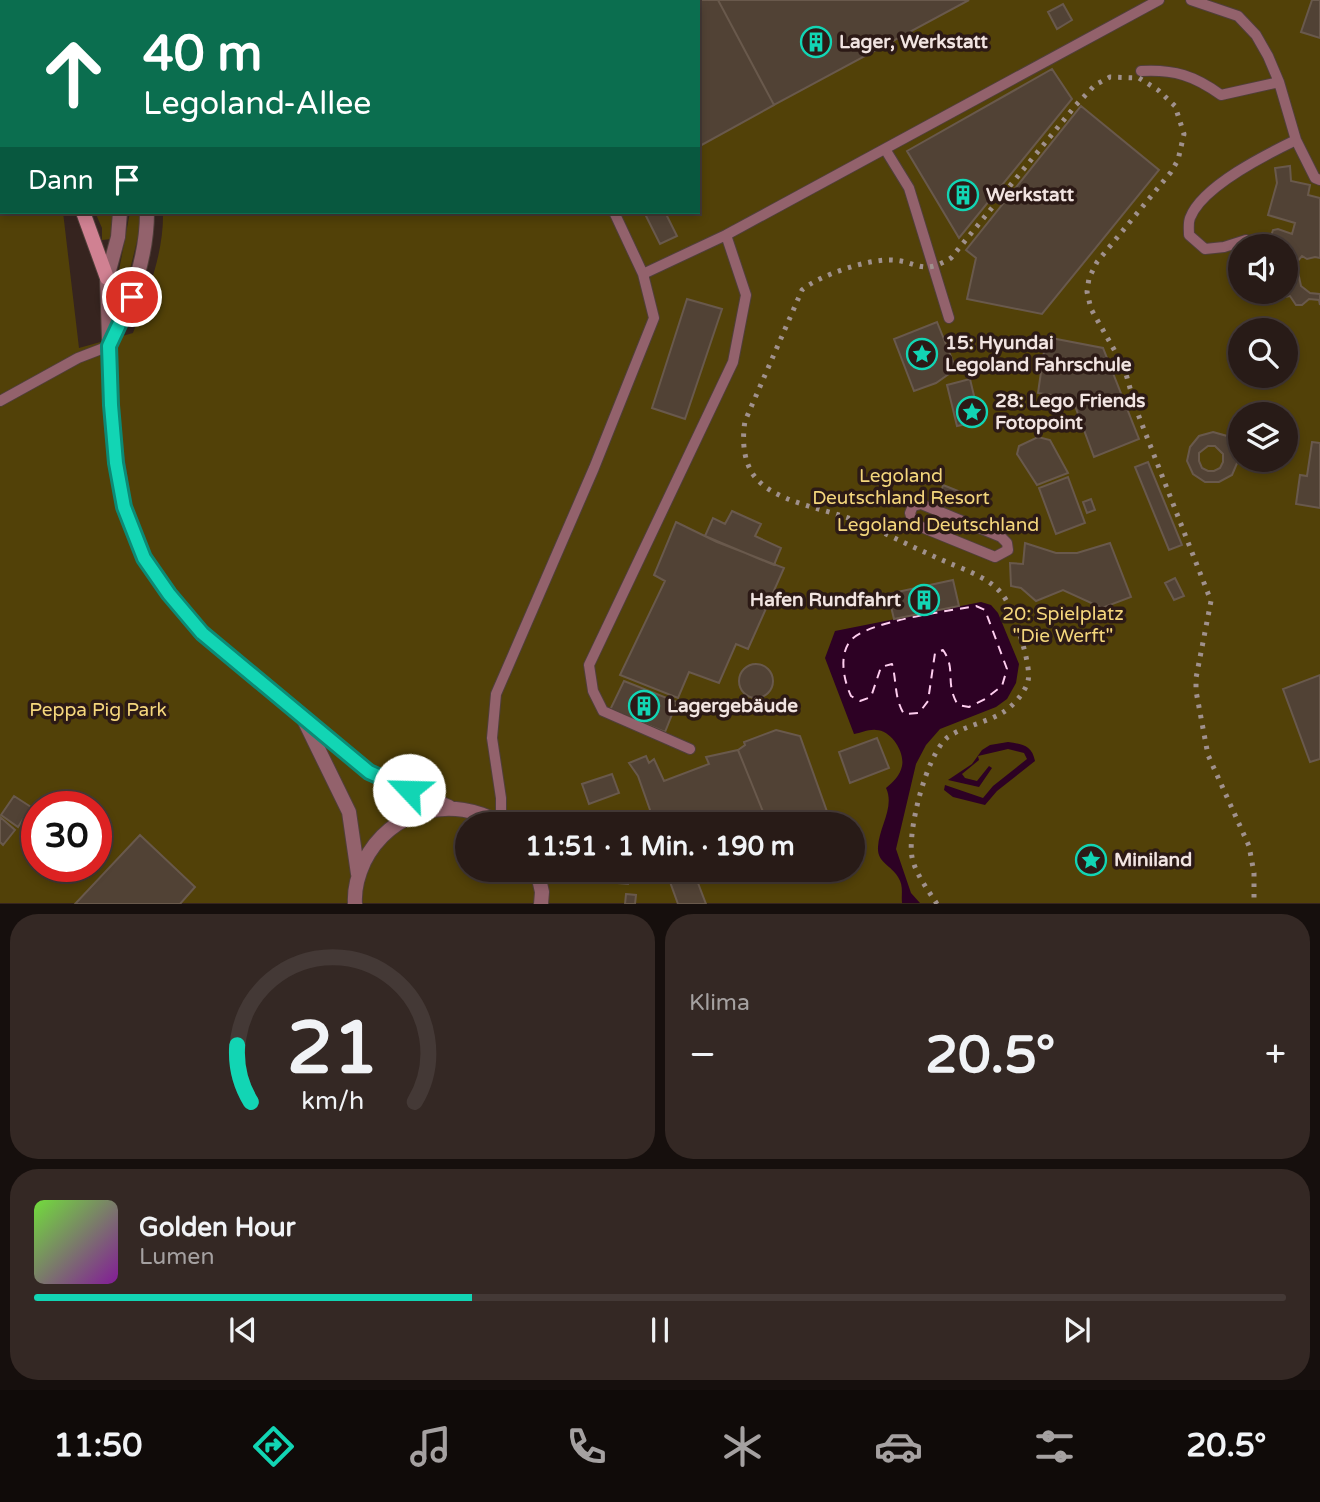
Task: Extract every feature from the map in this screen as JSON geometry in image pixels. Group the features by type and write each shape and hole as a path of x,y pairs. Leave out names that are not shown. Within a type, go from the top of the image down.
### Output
{"street":[{"path":"84,214 107,278"},
{"path":"120,214 118,237 107,278 112,428 124,507 144,558 169,594 202,633 369,772 449,807 478,812"},
{"path":"109,346 132,297 147,236 147,214"},
{"path":"301,714 349,812 358,874 355,904"},
{"path":"358,874 372,847 393,825 420,812 449,807"},
{"path":"540,882 541,904"}],"lane":[{"path":"643,274 726,235 1160,0"},
{"path":"1191,0 1238,16 1256,35 1279,82 1297,140 1315,178 1320,180"},
{"path":"1141,71 1191,76 1221,95 1279,82"},
{"path":"1228,246 1205,249 1189,235 1190,219 1201,201 1233,175 1267,154 1297,140"},
{"path":"885,149 909,188 949,318"},
{"path":"501,812 492,738 496,694 594,468 654,318 643,274 615,214"},
{"path":"690,749 603,711 593,691 589,665 733,362 746,295 726,235"},
{"path":"0,401 78,358 109,346"},
{"path":"920,504 938,510 1001,537 1007,543 1008,550 995,557 919,526 912,520 910,513 913,506 920,504"}],"green space":[{"name":"Legoland Deutschland Resort","path":"700,0 1320,0 1320,903 0,903 0,214 63,214 79,348 133,333 149,289 161,243 163,214 700,214"},
{"path":"96,214 115,214 112,239 102,240 102,228"},
{"path":"130,214 142,214 121,306 114,304"}],"shaded area":[{"path":"981,602 991,605 998,613 1019,664 1016,683 1007,699 996,707 940,729 926,745 916,764 896,849 911,893 920,903 902,903 900,880 878,852 889,802 886,788 900,773 901,754 892,738 882,731 871,730 854,734 825,658 835,631"},
{"path":"1008,742 1029,748 1035,761 997,791 985,805 953,797 944,790 945,785 983,798 993,786 1027,759 1024,753 1008,749 978,756 979,760 962,774 965,778 977,781 989,766 992,768 979,787 948,780 972,764 982,750 990,745"}],"building":[{"path":"700,0 718,0 774,105 700,146"},
{"name":"Lager, Werkstatt","path":"718,0 969,0 774,105"},
{"path":"1312,0 1320,0 1320,38 1301,32"},
{"path":"1063,4 1072,20 1057,29 1048,12"},
{"name":"Werkstatt","path":"1052,69 1072,99 959,238 907,151"},
{"path":"1081,106 1159,170 1042,314 967,299 976,258 966,250"},
{"path":"1290,166 1291,181 1310,185 1308,195 1320,198 1320,258 1307,259 1302,256 1298,261 1298,234 1292,234 1295,223 1268,215 1277,183 1275,168"},
{"path":"645,214 666,214 677,236 660,244"},
{"path":"1273,230 1292,234 1272,234"},
{"path":"1298,272 1301,286 1310,293 1320,294 1320,305 1319,300 1309,299 1302,305 1296,305"},
{"path":"687,299 722,309 685,419 652,408"},
{"path":"937,322 956,369 936,383 914,391 894,339"},
{"path":"1046,337 1103,348 1139,439 1094,457 1072,398 1038,393"},
{"path":"970,379 980,421 957,426 947,385"},
{"path":"1213,432 1227,436 1228,472 1233,472 1232,475 1219,482 1205,482 1193,474 1187,461 1190,447 1199,436","holes":["1208,446 1215,446 1223,454 1220,468 1214,471 1202,468 1199,453"]},
{"path":"1038,437 1050,440 1068,473 1037,485 1017,454 1019,446"},
{"path":"1312,442 1320,443 1320,508 1296,504 1300,475 1307,476"},
{"path":"1148,462 1182,545 1169,550 1135,467"},
{"path":"1068,477 1085,523 1056,534 1039,488"},
{"path":"943,485 971,496 968,506 940,496"},
{"path":"1091,499 1095,510 1087,513 1083,502"},
{"path":"732,511 761,524 755,536 781,548 774,565 705,536 713,518 725,524"},
{"path":"676,522 717,542 784,568 748,649 736,644 719,683 689,672 678,698 620,675 665,581 654,575"},
{"path":"1025,543 1056,553 1077,553 1110,543 1131,597 1102,608 1063,590 1036,601 1021,588 1011,586 1010,563 1023,564"},
{"path":"1175,578 1184,596 1174,600 1165,583"},
{"name":"Hafen Rundfahrt","path":"953,580 959,606 894,619 888,594"},
{"path":"756,664 768,669 773,681 768,693 756,698 744,693 739,681 744,669"},
{"path":"1320,675 1320,759 1310,762 1283,689"},
{"name":"Lagergebäude","path":"624,681 677,702 665,732 610,710"},
{"path":"776,730 800,736 827,812 763,812 738,750 745,745 744,742"},
{"path":"877,738 889,768 850,783 839,752"},
{"path":"738,750 763,812 651,812 638,776 629,763 646,756 649,763 654,759 664,781 709,764 706,757"},
{"path":"612,774 619,793 589,804 582,784"},
{"path":"14,796 21,801 21,822 18,827 1,815"},
{"path":"0,817 15,830 3,845 0,842"},
{"path":"140,835 195,887 180,904 75,904 96,882 112,882 112,865"},
{"path":"670,882 698,882 706,904 678,904"},
{"path":"626,894 636,895 635,904 625,904"}],"ferry route":[{"path":"976,606 985,610 1007,669 1002,686 985,699 969,707 958,705 952,690 949,664 943,650 935,653 928,701 919,713 904,714 897,696 892,664 881,667 871,697 860,701 851,696 844,676 843,660 847,646 860,633 891,622 976,606"}],"railway":[{"path":"937,904 919,875 912,857 911,845 920,793 933,759 948,737 1002,713 1024,690 1029,674 1013,616 1001,593 981,577 863,524 800,503 764,486 751,471 746,457 745,421 802,290 831,274 868,263 889,260 925,267 941,264 951,258 1076,105 1095,85 1110,77 1139,78 1158,90 1175,106 1184,134 1178,160 1171,172 1097,262 1089,278 1087,292 1091,309 1124,367 1136,409 1211,601 1196,678 1196,691 1208,755 1249,846 1254,873 1254,904"}],"place":[{"name":"Lager, Werkstatt","path":"816,42"},
{"name":"Werkstatt","path":"963,195"},
{"name":"15: Hyundai Legoland Fahrschule","path":"922,354"},
{"name":"28: Lego Friends Fotopoint","path":"972,412"},
{"name":"Hafen Rundfahrt","path":"924,600"},
{"name":"Lagergebäude","path":"644,706"},
{"name":"Miniland","path":"1091,860"}],"route":[{"path":"132,297 109,346 112,428 124,507 144,558 169,594 202,633 369,772 409,790"}],"park label":[{"name":"Legoland Deutschland","path":"938,525"},
{"name":"20: Spielplatz \"Die Werft\"","path":"1063,625"},
{"name":"Peppa Pig Park","path":"98,710"}]}
